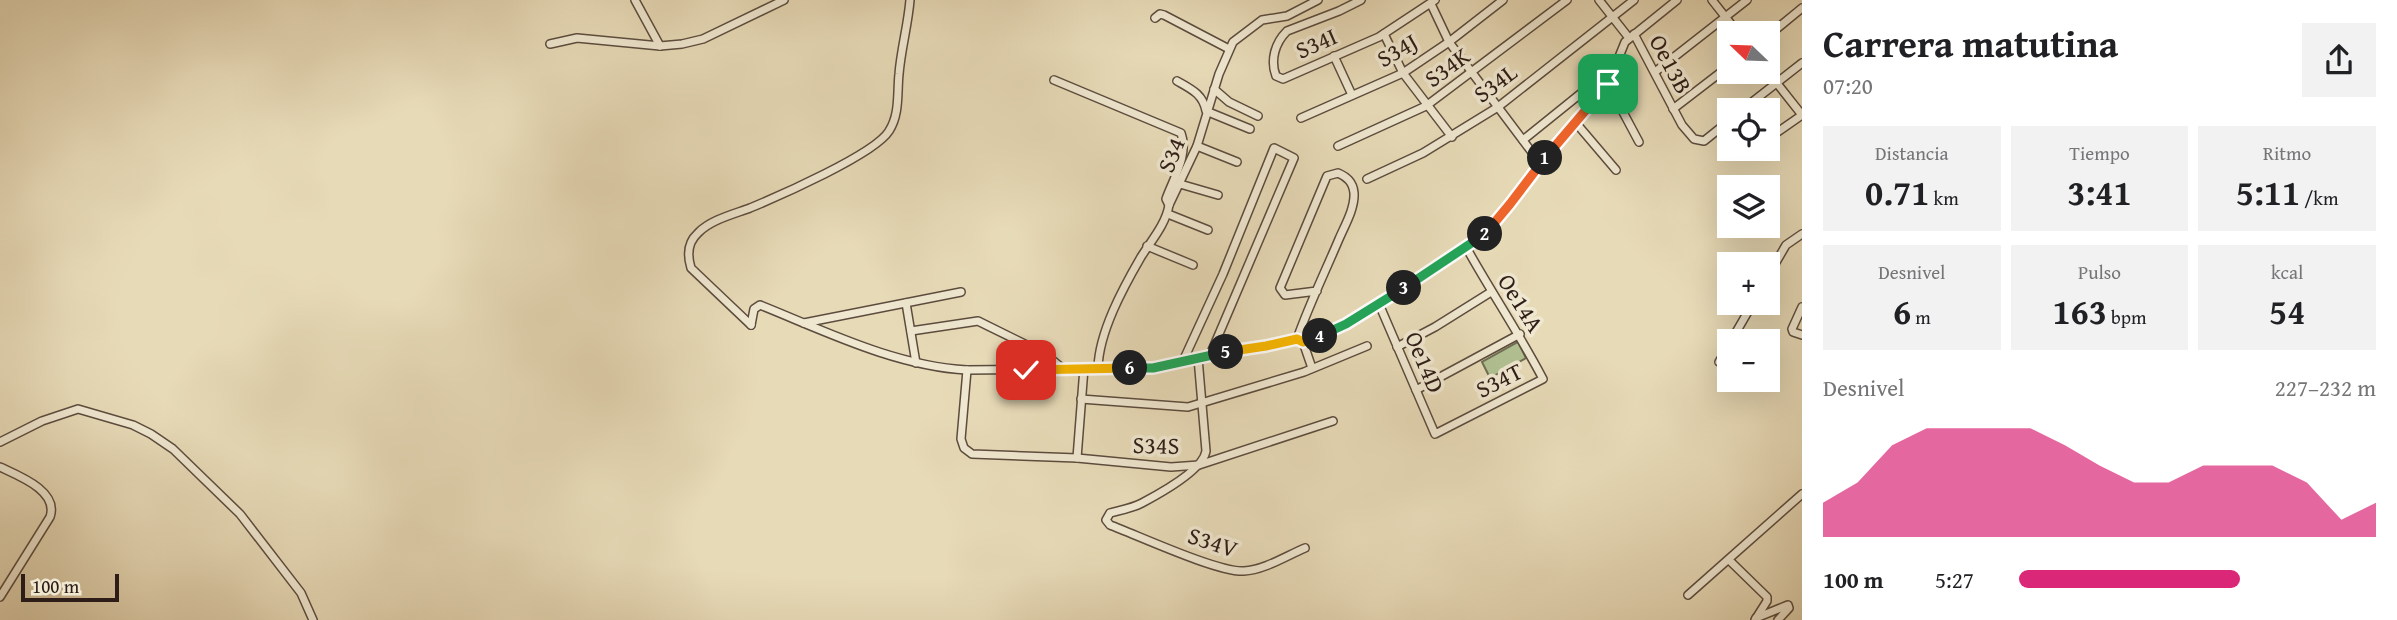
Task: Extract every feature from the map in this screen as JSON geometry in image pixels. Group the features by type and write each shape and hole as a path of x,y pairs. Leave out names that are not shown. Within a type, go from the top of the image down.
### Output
{"street":[{"path":"635,0 660,46"},
{"path":"550,44 577,38 660,46 682,44 703,39 784,0"},
{"path":"910,0 895,121 883,139 843,163 705,227 691,242 689,260 691,268 751,325 754,309 760,305 916,363 967,370 1153,368 1210,355 1300,340 1338,328 1483,235 1608,84 1619,54 1632,36 1677,0"},
{"name":"S34","path":"1098,368 1098,352 1118,302 1167,214 1197,146 1206,111 1229,49 1237,37 1254,24 1287,16 1318,0"},
{"name":"S34I","path":"1362,0 1287,31 1281,37 1273,57 1274,74 1283,79 1384,34 1433,2"},
{"name":"S34J","path":"1301,118 1403,73 1503,0"},
{"name":"S34K","path":"1338,146 1426,106 1567,0"},
{"name":"Oe13B","path":"1599,0 1632,36 1655,72 1682,125 1694,139 1701,142 1717,131"},
{"name":"S34L","path":"1367,179 1423,153 1498,107 1634,0"},
{"path":"1712,0 1728,21"},
{"path":"1655,72 1747,0"},
{"path":"1433,2 1449,41 1541,163"},
{"path":"1780,26 1802,8"},
{"path":"1155,18 1162,14 1229,49"},
{"path":"1384,34 1403,73 1452,137"},
{"path":"1334,56 1352,95"},
{"path":"1780,80 1802,63"},
{"path":"1523,140 1605,74"},
{"path":"1673,109 1717,74"},
{"path":"1054,80 1181,133 1183,140 1180,163 1166,200 1169,205"},
{"path":"1177,81 1197,92 1204,100 1206,111 1250,129"},
{"path":"1608,84 1639,142"},
{"path":"1757,98 1775,84"},
{"path":"1777,84 1802,115 1780,130"},
{"path":"1214,89 1228,102 1258,116"},
{"path":"1576,123 1616,170"},
{"path":"1197,146 1237,162"},
{"path":"1183,361 1223,274 1275,148 1294,158 1210,355"},
{"path":"1312,368 1300,340 1353,200 1350,181 1338,173 1329,173 1327,176 1280,288 1285,295 1317,291"},
{"path":"1180,184 1218,195"},
{"path":"1167,214 1208,230"},
{"path":"1780,255 1786,245 1802,234"},
{"path":"1147,246 1193,265"},
{"name":"Oe14A","path":"1466,247 1491,292 1520,334 1543,379"},
{"path":"804,323 961,292"},
{"path":"1397,347 1491,292"},
{"path":"906,303 916,363"},
{"name":"Oe14D","path":"1379,304 1436,434"},
{"path":"1802,307 1792,329 1802,335"},
{"path":"911,331 978,321 1045,354 1062,368"},
{"path":"1416,390 1520,334"},
{"path":"1082,399 1188,407 1312,368 1367,346"},
{"path":"1198,358 1206,451 1199,465"},
{"path":"1077,458 1084,368"},
{"name":"S34S","path":"967,370 961,439 964,448 972,454 1077,458 1149,467 1199,465 1333,421"},
{"name":"S34T","path":"1436,434 1543,379"},
{"path":"0,442 29,426 78,409 151,433 173,449 240,514 301,593 313,620"},
{"name":"S34V","path":"1199,465 1141,503 1110,513 1106,520 1110,524 1210,564 1234,571 1253,569 1305,548"},
{"path":"0,467 40,489 49,498 52,507 50,517 0,597"},
{"path":"1688,594 1802,494"},
{"path":"1729,560 1766,595 1767,601 1755,619"},
{"path":"1755,619 1788,605 1789,608 1778,620"}],"green space":[{"path":"1518,342 1526,358 1490,378 1482,362"}],"route":[{"path":"1026,370 1153,368 1297,339 1303,342 1331,332 1379,304 1483,235 1608,84"}]}
